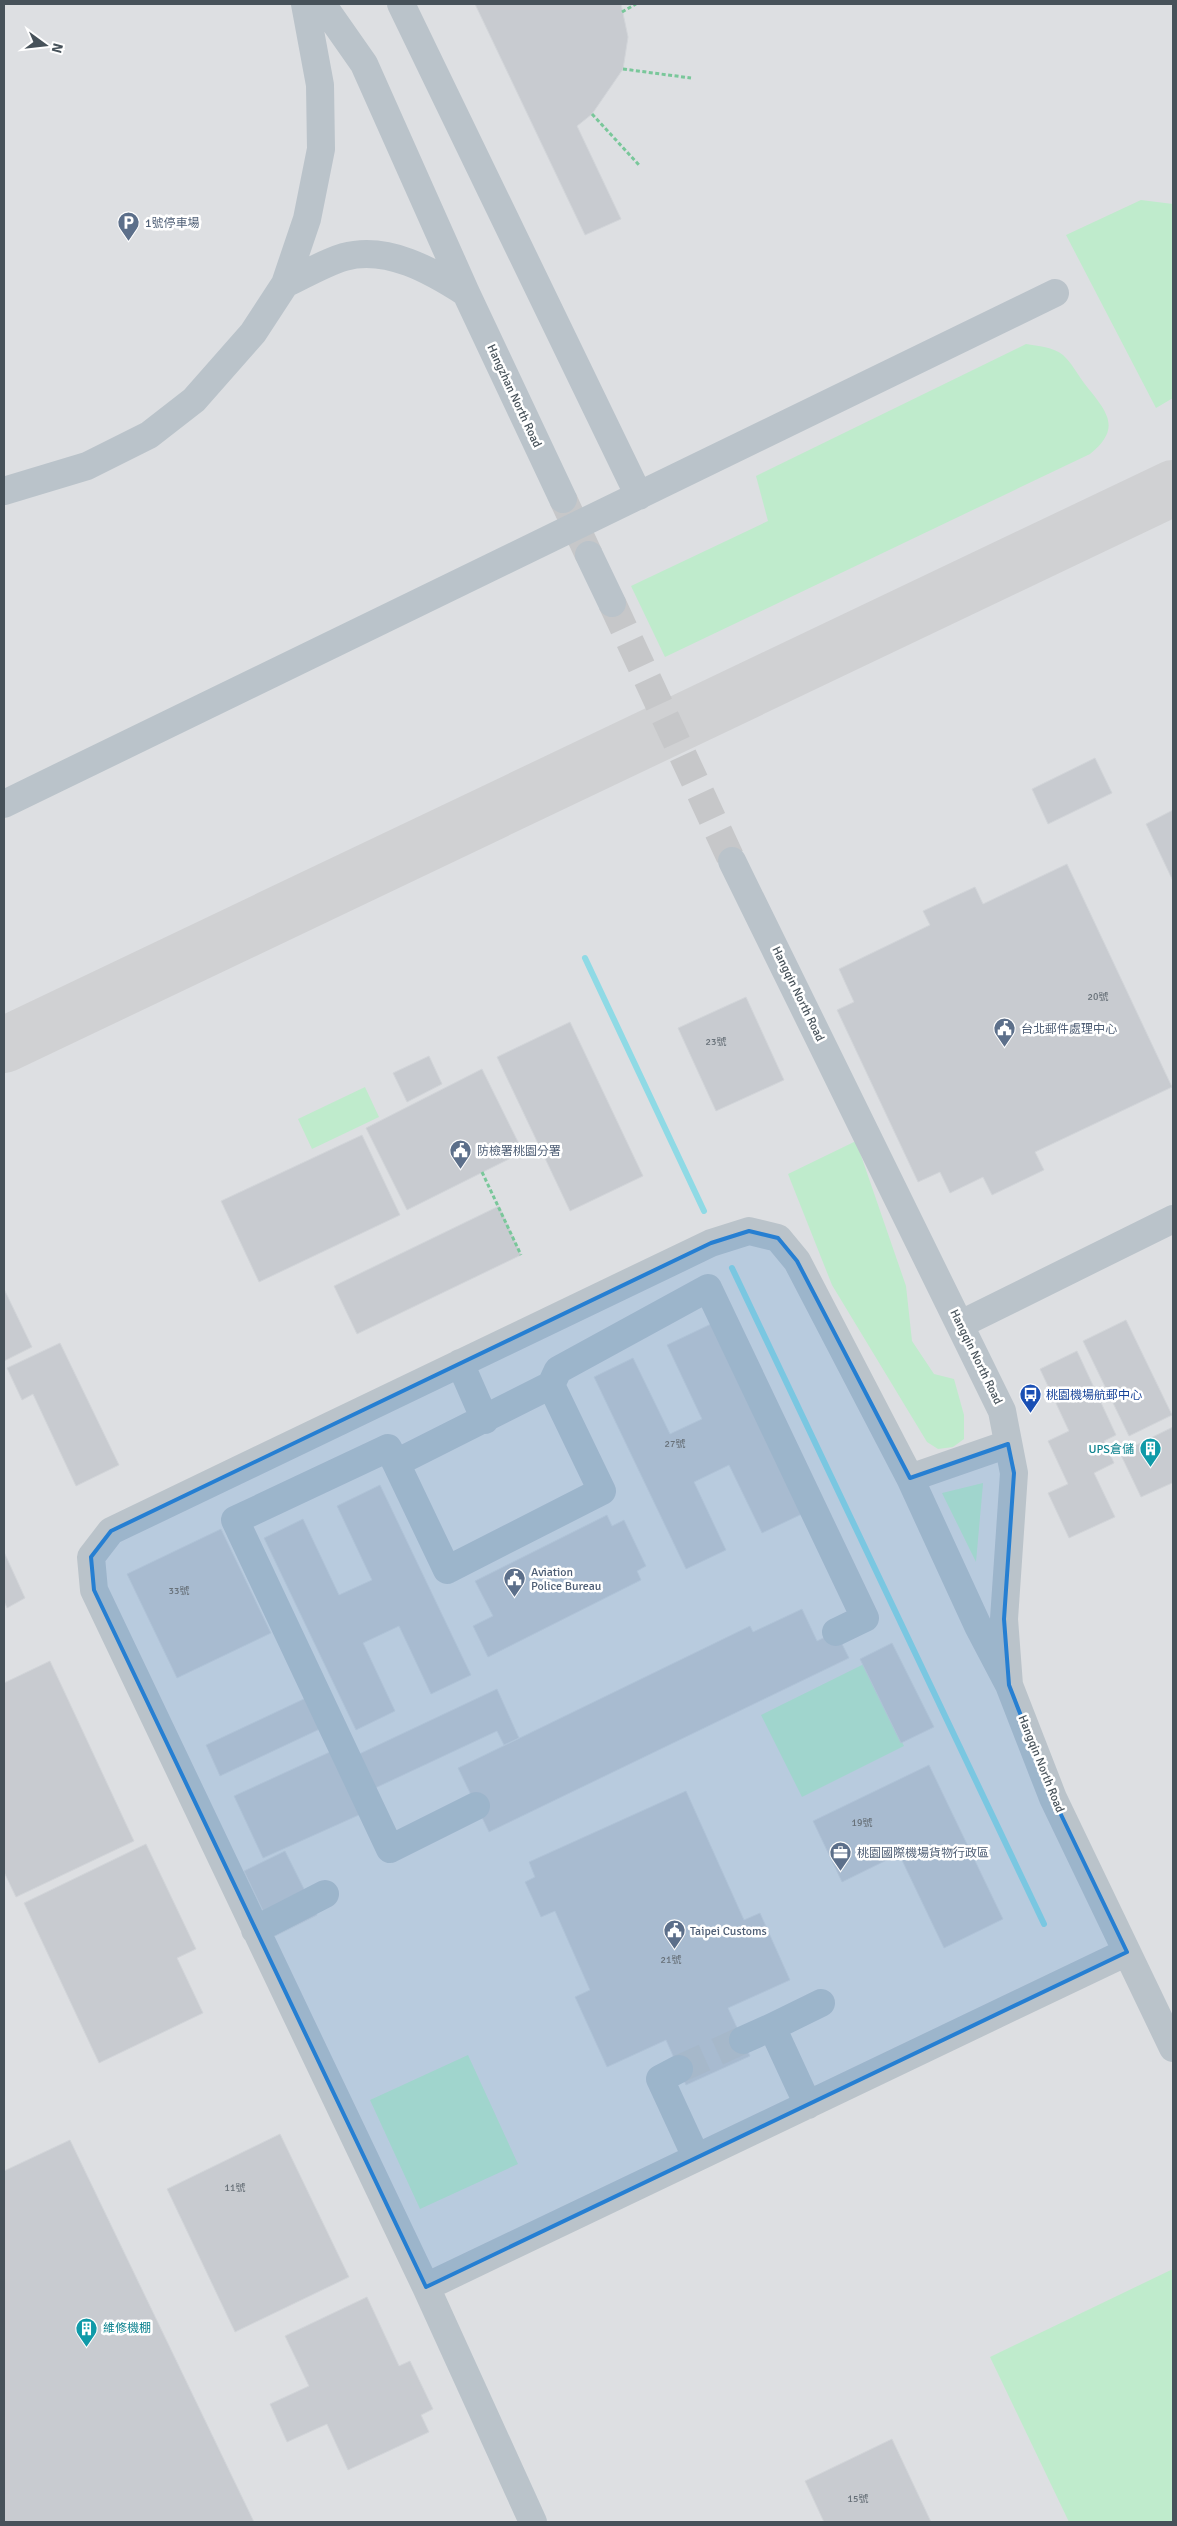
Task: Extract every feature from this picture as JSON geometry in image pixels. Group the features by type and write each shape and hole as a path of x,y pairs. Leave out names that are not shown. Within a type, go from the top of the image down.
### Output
{"street":[{"path":"4,491 87,466 149,435 194,400 252,333 284,284 307,219 321,149 320,85 305,4"},
{"name":"Hangzhan North Road","path":"322,4 364,64 466,294 563,499"},
{"path":"401,4 639,496"},
{"path":"284,284 345,257 377,255 417,264 466,294"},
{"path":"4,804 1055,293"},
{"path":"589,555 612,603"},
{"name":"Hangqin North Road","path":"732,861 1002,1411 1014,1473 1004,1619 1009,1685 1053,1798 1173,2048"},
{"path":"960,1324 1173,1219"},
{"path":"533,2522 426,2287 94,1590 91,1557 111,1531 711,1243 749,1231 778,1238 797,1261 910,1478 978,1626 1009,1685"},
{"path":"396,1463 552,1385 558,1370 708,1288 865,1618 836,1632"},
{"path":"460,1363 485,1420"},
{"path":"476,1806 390,1848 235,1520 388,1448 447,1570 602,1492 552,1385"},
{"path":"910,1478 1008,1444"},
{"path":"256,1930 325,1894"},
{"path":"426,2287 1127,1952"},
{"path":"743,2040 821,2003"},
{"path":"772,2027 808,2105"},
{"path":"679,2069 660,2079 696,2157"}],"path":[{"path":"622,12 636,4"},
{"path":"623,69 691,78"},
{"path":"592,114 639,165"},
{"path":"482,1172 521,1255"}],"highlighted area":[{"path":"749,1231 778,1238 797,1261 910,1478 1008,1444 1014,1473 1004,1619 1009,1685 1053,1798 1127,1952 426,2287 94,1590 91,1557 111,1531 711,1243"}],"shaded area":[{"path":"4,4 1173,4 1173,2522 4,2522"}],"green space":[{"path":"1141,200 1173,204 1173,398 1156,408 1066,235"},
{"path":"1026,344 1040,346 1063,355 1104,410 1108,418 1109,427 1100,444 1090,454 665,657 631,586 768,521 756,476"},
{"path":"365,1087 379,1117 312,1149 298,1119"},
{"path":"856,1141 906,1286 912,1341 934,1374 954,1379 964,1415 964,1439 953,1447 938,1449 927,1442 832,1285 788,1174"},
{"path":"983,1484 976,1562 942,1493"},
{"path":"864,1664 904,1746 802,1797 761,1715"},
{"path":"468,2055 518,2164 420,2209 370,2100"},
{"path":"1173,2269 1173,2522 1069,2522 990,2357"}],"building":[{"path":"475,4 621,4 628,37 623,69 592,114 577,126 621,219 585,235"},
{"path":"1095,758 1112,793 1048,824 1032,789"},
{"path":"1173,810 1173,881 1146,824"},
{"name":"台北郵件處理中心","path":"1067,864 1172,1087 1035,1152 1044,1170 992,1195 983,1177 950,1193 940,1172 918,1182 837,1010 854,1002 839,969 930,925 923,911 975,887 983,904"},
{"path":"746,997 784,1080 716,1111 678,1028"},
{"path":"570,1022 643,1176 570,1211 497,1057"},
{"path":"429,1056 442,1084 407,1102 393,1073"},
{"path":"482,1069 523,1152 407,1210 366,1128"},
{"path":"362,1135 400,1215 259,1282 221,1201"},
{"path":"499,1206 521,1255 357,1334 334,1286"},
{"path":"4,1289 32,1347 4,1361"},
{"path":"1126,1320 1172,1415 1129,1436 1083,1341"},
{"path":"711,1324 802,1514 762,1533 729,1465 694,1482 726,1550 686,1569 594,1377 633,1358 670,1434 702,1419 667,1345"},
{"path":"60,1343 119,1465 76,1486 33,1394 22,1400 7,1368"},
{"path":"1077,1351 1116,1435 1104,1441 1114,1463 1094,1473 1115,1517 1069,1538 1048,1493 1068,1484 1048,1441 1069,1431 1040,1369"},
{"name":"UPS倉儲","path":"1173,1427 1173,1486 1172,1483 1141,1497 1120,1453"},
{"path":"380,1485 471,1675 431,1694 399,1626 363,1643 395,1711 356,1730 264,1538 303,1519 339,1595 372,1580 337,1506"},
{"path":"607,1515 612,1526 624,1520 646,1566 637,1571 641,1580 488,1657 473,1626 493,1616 475,1581"},
{"path":"221,1529 271,1633 177,1678 127,1574"},
{"path":"4,1552 25,1598 7,1608 4,1601"},
{"path":"802,1609 817,1641 836,1632 849,1658 489,1832 458,1768 750,1626 753,1632"},
{"path":"892,1643 934,1727 901,1743 860,1659"},
{"path":"50,1661 134,1841 16,1897 4,1872 4,1683"},
{"path":"497,1689 519,1738 504,1745 497,1731 371,1790 355,1756"},
{"path":"308,1697 322,1728 220,1776 206,1745"},
{"path":"332,1751 361,1814 263,1858 234,1796"},
{"path":"929,1765 1003,1919 944,1948 899,1854 842,1882 813,1821"},
{"name":"Taipei Customs","path":"686,1791 744,1920 760,1913 790,1980 728,2008 750,2056 686,2085 666,2040 607,2067 575,1997 590,1990 555,1911 541,1917 525,1882 535,1877 529,1862"},
{"path":"146,1844 196,1949 177,1958 203,2013 99,2063 24,1903"},
{"path":"285,1851 317,1915 275,1936 244,1871"},
{"path":"280,2134 349,2277 235,2332 167,2189"},
{"name":"維修機棚","path":"70,2140 254,2522 4,2522 4,2171"},
{"path":"367,2297 399,2366 410,2361 433,2409 421,2415 429,2432 348,2470 327,2424 287,2442 270,2404 309,2386 285,2336"},
{"path":"892,2439 931,2522 824,2522 805,2481"}],"waterway":[{"path":"585,958 704,1211"},
{"path":"732,1268 1044,1924"}],"taxiway":[{"path":"4,1045 1173,488"}],"tunnel":[{"path":"563,499 589,555"},
{"path":"612,603 732,861"},
{"path":"679,2069 743,2040"}],"place":[{"name":"1號停車場","path":"129,242"},
{"name":"台北郵件處理中心","path":"1005,1048"},
{"name":"防檢署桃園分署","path":"461,1170"},
{"name":"桃園機場航郵中心","path":"1030,1414"},
{"name":"UPS倉儲","path":"1150,1468"},
{"name":"Aviation Police Bureau","path":"515,1598"},
{"name":"桃園國際機場貨物行政區","path":"841,1872"},
{"name":"Taipei Customs","path":"674,1950"},
{"name":"維修機棚","path":"87,2347"}]}
